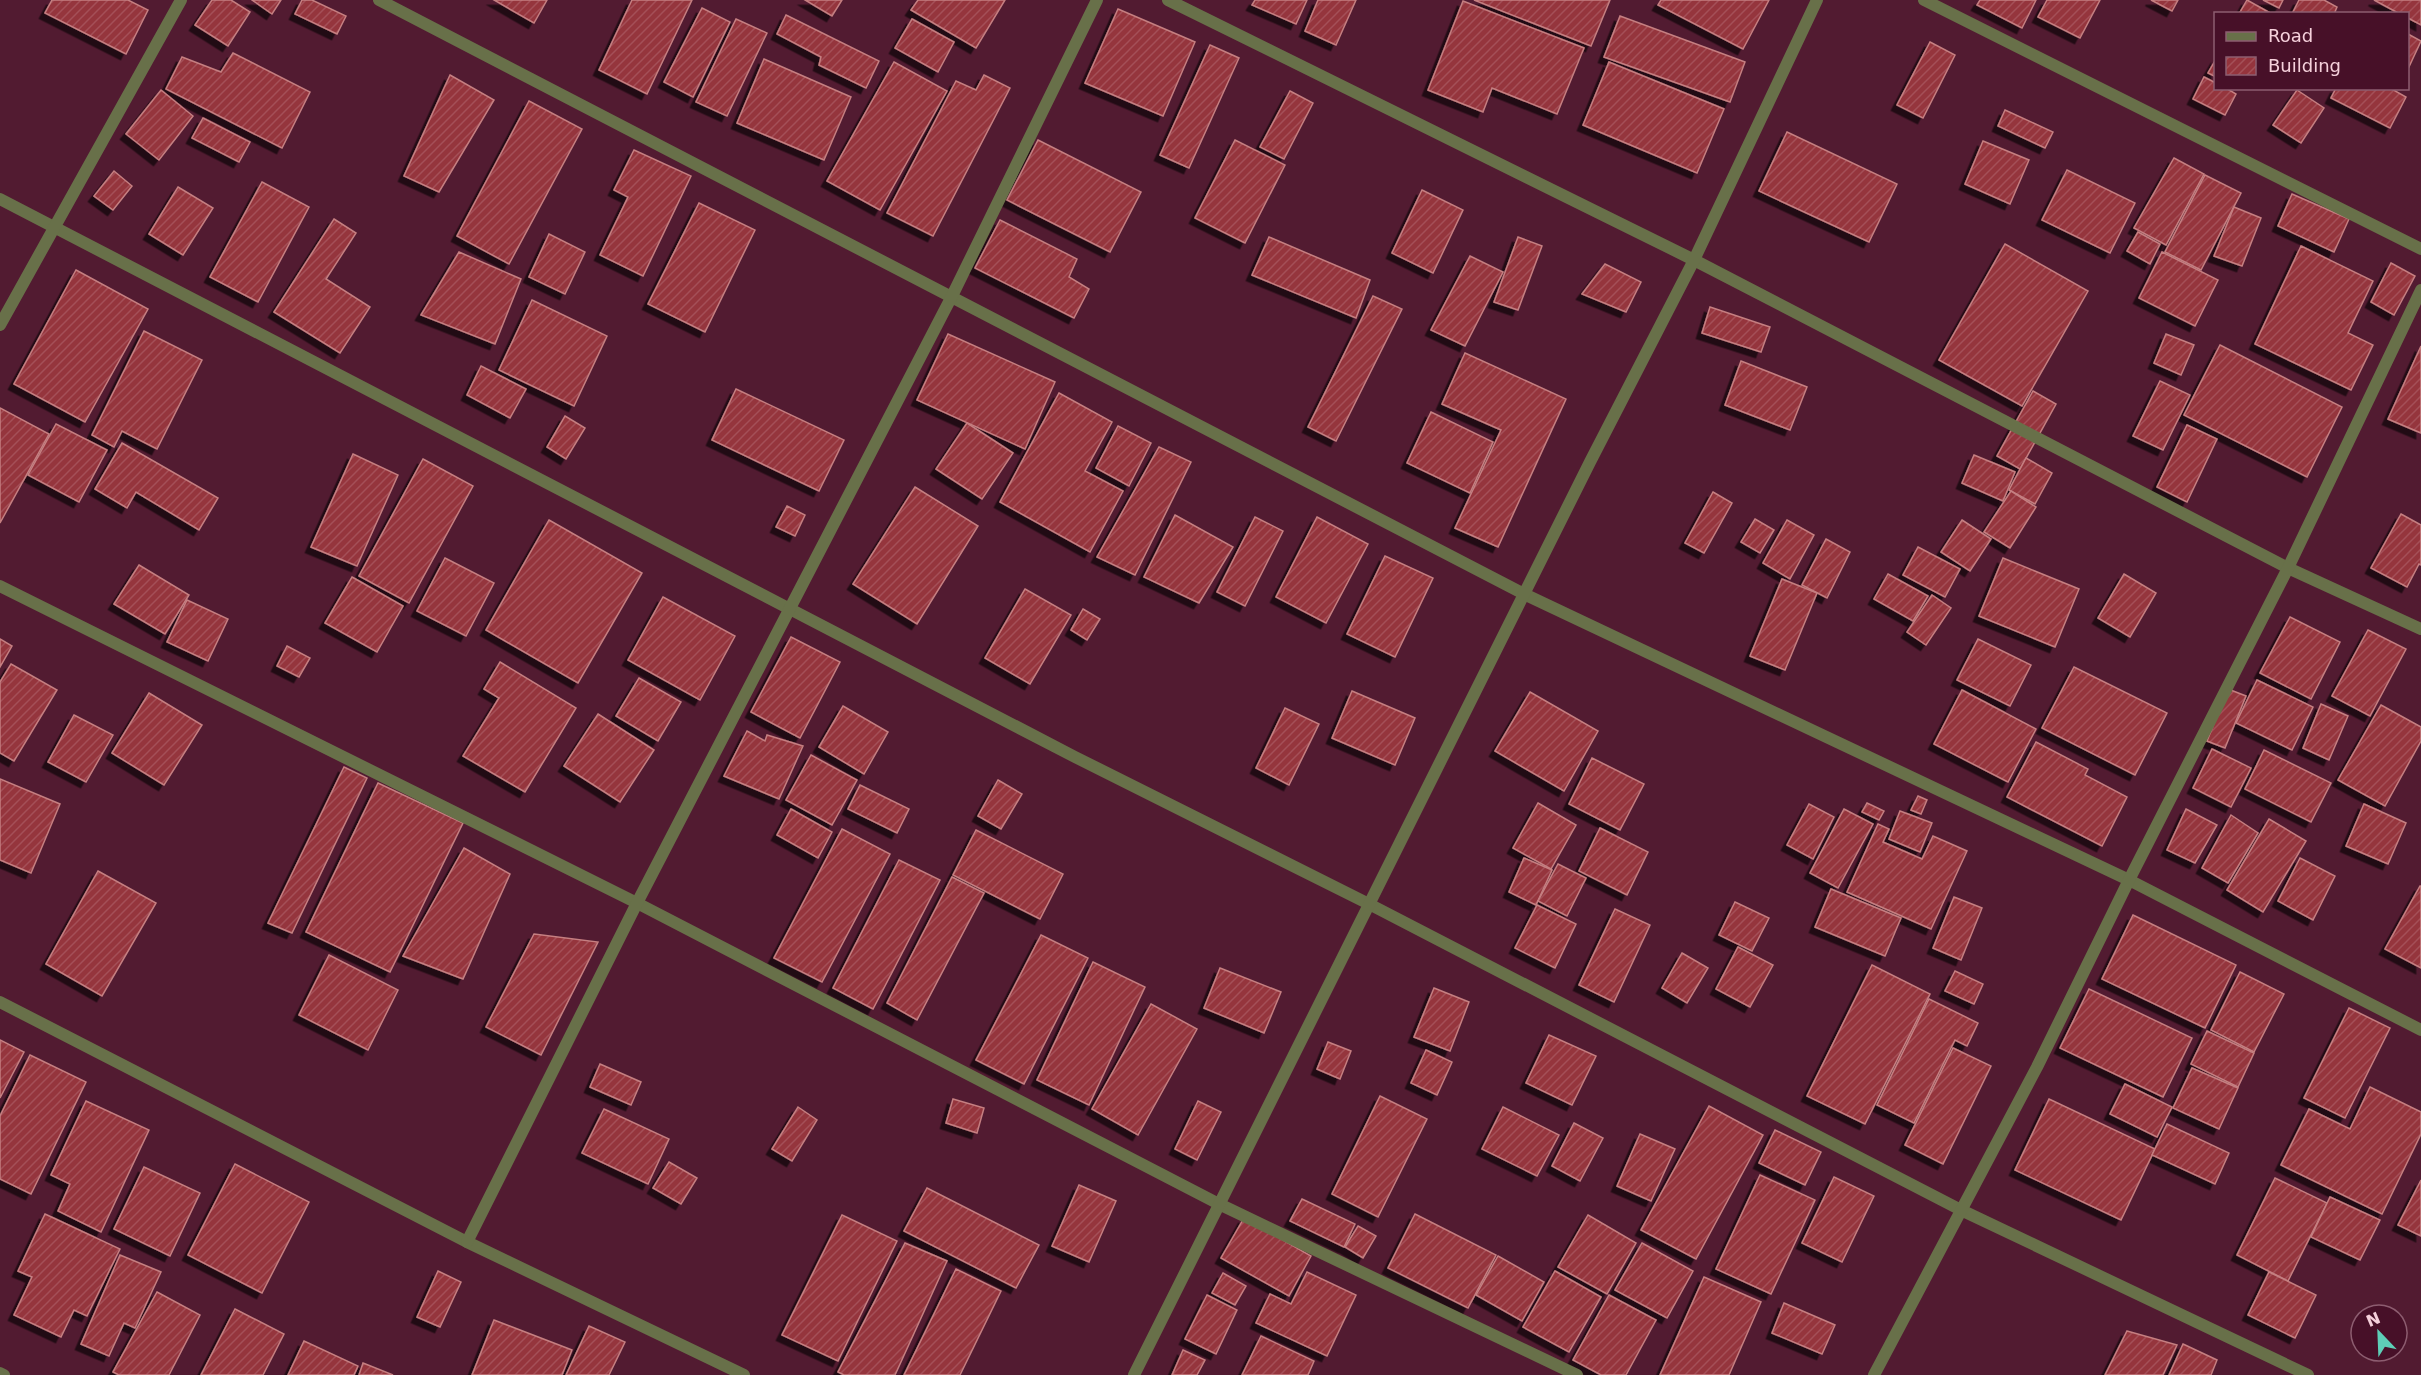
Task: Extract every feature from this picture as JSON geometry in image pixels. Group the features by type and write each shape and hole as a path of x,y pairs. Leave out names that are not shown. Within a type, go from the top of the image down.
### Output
{"street":[{"path":"0,325 181,0"},
{"path":"379,0 1524,594 2129,880 2421,1030"},
{"path":"467,1242 637,903 952,296 1097,0"},
{"path":"1168,0 1694,260 2288,568 2421,629"},
{"path":"1134,1375 1524,594 1694,260 1817,0"},
{"path":"1924,0 2421,249"},
{"path":"0,199 789,607 1075,758 1369,904 1962,1210 2308,1375"},
{"path":"1874,1375 2037,1067 2129,880 2288,568 2421,290"},
{"path":"0,586 637,903 1219,1204 1577,1375"},
{"path":"0,1002 467,1242 744,1375"}],"building":[{"path":"52,0 128,0 148,10 126,54 45,13"},
{"path":"212,0 231,0 250,12 228,46 195,25"},
{"path":"252,0 281,0 272,14"},
{"path":"302,0 312,0 346,16 337,34 295,14"},
{"path":"494,0 547,0 534,23"},
{"path":"632,0 692,0 647,94 599,70"},
{"path":"805,0 842,0 832,16"},
{"path":"918,0 1005,0 976,48 911,10"},
{"path":"1255,0 1307,0 1296,24 1252,5"},
{"path":"1318,0 1356,0 1336,45 1305,31"},
{"path":"1474,0 1610,0 1591,46"},
{"path":"1661,0 1769,0 1743,49 1658,5"},
{"path":"1980,0 2036,0 2022,28 1977,5"},
{"path":"2047,0 2100,0 2080,38 2038,17"},
{"path":"2151,0 2178,0 2172,11"},
{"path":"2247,0 2268,12 2240,12"},
{"path":"2263,0 2283,0 2279,8"},
{"path":"2299,0 2324,0 2337,7 2335,12 2293,12"},
{"path":"2374,0 2421,0 2421,25 2409,19 2409,12 2396,12"},
{"path":"1463,1 1584,48 1557,114 1492,88 1483,112 1428,90"},
{"path":"702,8 730,22 693,97 664,82"},
{"path":"1118,9 1195,42 1163,116 1085,83"},
{"path":"786,15 879,61 866,88 819,65 821,57 777,34"},
{"path":"1620,16 1745,62 1730,102 1604,57"},
{"path":"736,19 767,33 727,116 696,102"},
{"path":"912,19 954,42 938,72 895,48"},
{"path":"2409,35 2421,41 2409,67"},
{"path":"1930,42 1955,55 1923,118 1897,105"},
{"path":"1210,45 1239,58 1189,168 1160,155"},
{"path":"233,53 310,92 282,148 166,89 182,57 221,72"},
{"path":"764,59 851,97 824,160 737,123"},
{"path":"894,62 947,91 880,210 827,181"},
{"path":"1609,62 1724,109 1697,173 1583,125"},
{"path":"2214,62 2214,76 2208,73"},
{"path":"450,75 494,100 439,192 404,176"},
{"path":"984,75 1010,88 933,236 887,213 956,81 976,90"},
{"path":"2204,77 2214,82 2214,90 2229,90 2236,94 2225,115 2193,99"},
{"path":"161,90 193,116 159,160 126,134"},
{"path":"2297,90 2324,108 2301,143 2273,125"},
{"path":"2335,90 2394,90 2406,97 2390,128 2331,98"},
{"path":"1290,91 1313,103 1284,159 1260,147"},
{"path":"529,101 582,129 509,264 457,236"},
{"path":"2005,110 2053,132 2045,148 1998,126"},
{"path":"203,118 250,142 239,162 192,138"},
{"path":"1787,132 1897,184 1869,242 1759,191"},
{"path":"1038,140 1141,192 1110,252 1007,200"},
{"path":"1235,140 1285,165 1245,243 1195,218"},
{"path":"1983,141 2029,160 2010,204 1965,184"},
{"path":"634,150 691,176 643,276 600,255 628,197 614,190"},
{"path":"2174,158 2204,174 2166,245 2134,228"},
{"path":"2067,170 2135,203 2110,253 2042,220"},
{"path":"114,171 132,186 113,210 94,196"},
{"path":"2205,175 2241,193 2201,270 2165,252"},
{"path":"262,182 309,207 258,302 210,277"},
{"path":"178,187 213,208 183,255 149,234"},
{"path":"1422,190 1463,210 1433,273 1392,253"},
{"path":"2292,194 2349,219 2334,252 2278,226"},
{"path":"699,203 755,230 705,332 648,304"},
{"path":"2234,207 2261,218 2242,266 2214,256"},
{"path":"334,219 356,233 326,279 370,307 340,353 274,312"},
{"path":"1000,220 1077,259 1069,277 1089,289 1074,318 975,268"},
{"path":"2138,232 2160,244 2150,264 2127,251"},
{"path":"549,234 585,252 565,294 529,277"},
{"path":"1269,237 1370,280 1356,318 1252,275"},
{"path":"1518,237 1542,246 1518,310 1494,302"},
{"path":"2005,244 2088,291 2022,406 1939,360"},
{"path":"2301,246 2373,281 2348,333 2373,345 2351,390 2255,344"},
{"path":"459,252 521,279 495,344 421,315"},
{"path":"2162,252 2218,280 2195,326 2139,298"},
{"path":"1470,256 1503,272 1465,346 1431,330"},
{"path":"2391,263 2415,276 2394,315 2371,302"},
{"path":"1605,264 1641,282 1626,312 1582,294"},
{"path":"76,270 148,309 85,422 14,384"},
{"path":"1373,296 1402,309 1336,441 1308,427"},
{"path":"532,300 607,336 574,406 499,370"},
{"path":"1710,307 1770,327 1761,352 1702,333"},
{"path":"144,331 202,360 157,449 122,431 114,447 92,435"},
{"path":"948,334 1055,382 1025,449 917,400"},
{"path":"2166,334 2194,345 2181,375 2154,363"},
{"path":"2220,345 2342,407 2307,477 2184,415"},
{"path":"2421,346 2421,433 2388,419"},
{"path":"1465,353 1566,399 1498,547 1455,528 1501,430 1442,404"},
{"path":"1741,361 1807,387 1790,430 1725,405"},
{"path":"481,366 526,389 510,418 467,395"},
{"path":"2160,381 2190,395 2163,450 2133,436"},
{"path":"736,389 844,440 819,491 712,440"},
{"path":"2033,391 2056,404 2020,469 1997,456"},
{"path":"1059,393 1112,422 1085,471 1123,491 1090,552 1000,502"},
{"path":"0,408 49,434 0,523"},
{"path":"1431,412 1493,442 1470,493 1407,463"},
{"path":"565,416 585,428 566,459 547,447"},
{"path":"967,423 1013,453 982,499 936,469"},
{"path":"56,424 107,450 79,502 28,475"},
{"path":"2187,425 2217,439 2187,502 2157,487"},
{"path":"1118,426 1151,443 1129,486 1096,468"},
{"path":"122,443 218,498 199,530 136,492 127,508 95,489"},
{"path":"1159,447 1191,462 1135,575 1097,557"},
{"path":"353,454 398,475 357,566 311,547"},
{"path":"1974,455 2015,472 2003,501 1962,483"},
{"path":"2026,458 2052,473 2035,504 2009,490"},
{"path":"423,459 473,486 409,603 359,576"},
{"path":"915,487 978,526 917,624 853,584"},
{"path":"2011,491 2036,507 2010,548 1984,532"},
{"path":"1713,492 1732,503 1704,553 1685,543"},
{"path":"787,506 805,515 795,536 776,527"},
{"path":"2401,514 2421,525 2421,565 2419,564 2407,587 2371,568"},
{"path":"1175,515 1233,547 1199,603 1144,577"},
{"path":"1255,517 1283,531 1245,606 1217,592"},
{"path":"1317,517 1368,544 1326,623 1276,597"},
{"path":"1755,519 1774,530 1760,553 1741,542"},
{"path":"549,520 642,573 578,683 486,630"},
{"path":"1787,520 1814,535 1790,579 1763,563"},
{"path":"1962,520 1991,539 1970,571 1941,552"},
{"path":"1826,539 1850,552 1827,598 1802,585"},
{"path":"1918,547 1960,569 1945,597 1903,575"},
{"path":"1385,556 1433,578 1395,657 1347,634"},
{"path":"445,558 494,583 466,636 417,611"},
{"path":"2003,558 2079,589 2055,647 1979,616"},
{"path":"139,565 189,595 165,634 114,604"},
{"path":"1888,574 1928,596 1913,621 1874,599"},
{"path":"2124,574 2156,593 2130,637 2098,618"},
{"path":"352,577 403,606 377,652 325,623"},
{"path":"1782,579 1817,593 1785,670 1750,656"},
{"path":"1025,589 1071,615 1030,684 985,658"},
{"path":"1932,595 1951,608 1926,645 1907,632"},
{"path":"663,597 735,636 700,700 628,660"},
{"path":"187,600 228,619 208,661 167,642"},
{"path":"1083,609 1100,619 1087,640 1071,630"},
{"path":"2290,617 2340,642 2311,699 2260,673"},
{"path":"2368,630 2406,649 2370,716 2332,696"},
{"path":"791,637 840,662 800,738 751,712"},
{"path":"0,639 12,646 0,667"},
{"path":"1978,639 2031,665 2010,706 1957,680"},
{"path":"287,646 310,658 299,677 277,666"},
{"path":"500,662 576,708 525,792 463,756 499,698 484,689"},
{"path":"11,664 57,690 14,761 0,753 0,682"},
{"path":"2074,667 2167,713 2135,775 2042,728"},
{"path":"639,678 681,702 658,741 616,716"},
{"path":"2257,680 2313,707 2292,750 2236,723"},
{"path":"2228,689 2246,696 2225,748 2207,741"},
{"path":"1962,690 2036,729 2008,782 1934,744"},
{"path":"1352,691 1415,718 1395,765 1332,738"},
{"path":"1530,692 1598,731 1564,791 1495,751"},
{"path":"149,693 202,725 164,785 112,753"},
{"path":"2321,704 2348,716 2329,760 2303,748"},
{"path":"2381,705 2421,727 2421,741 2385,806 2338,780"},
{"path":"843,706 888,732 864,774 819,747"},
{"path":"1285,708 1319,724 1289,785 1256,768"},
{"path":"598,714 654,750 620,802 564,766"},
{"path":"74,715 113,735 86,782 48,762"},
{"path":"747,731 765,741 767,735 803,746 779,799 724,776"},
{"path":"2036,742 2088,769 2085,775 2127,797 2102,846 2007,797"},
{"path":"2212,749 2251,768 2231,807 2193,788"},
{"path":"2264,750 2331,783 2311,822 2245,789"},
{"path":"811,755 857,780 832,825 786,800"},
{"path":"1592,758 1644,784 1620,830 1569,804"},
{"path":"344,767 367,778 292,933 268,923"},
{"path":"0,779 60,804 31,873 0,860"},
{"path":"998,780 1022,794 1001,829 978,816"},
{"path":"378,783 463,823 390,972 306,932"},
{"path":"860,785 909,809 897,833 848,809"},
{"path":"1918,796 1927,800 1921,814 1911,810"},
{"path":"1538,803 1576,825 1551,869 1513,848"},
{"path":"1867,803 1884,811 1879,820 1862,812"},
{"path":"1809,804 1834,817 1813,859 1787,845"},
{"path":"2364,804 2406,823 2388,864 2346,846"},
{"path":"791,809 832,832 818,858 777,835"},
{"path":"1844,809 1873,824 1838,888 1810,873"},
{"path":"2186,809 2217,825 2195,863 2167,850"},
{"path":"1900,811 1932,823 1920,852 1889,839"},
{"path":"2231,815 2258,833 2228,883 2202,868"},
{"path":"2269,819 2306,841 2263,912 2227,890"},
{"path":"1878,824 1889,829 1883,842 1922,859 1933,836 1967,851 1931,929 1847,892"},
{"path":"1600,828 1648,852 1627,895 1579,871"},
{"path":"842,829 890,854 822,982 774,958"},
{"path":"976,830 1063,874 1040,919 953,875"},
{"path":"464,848 510,874 463,979 403,956"},
{"path":"1524,858 1552,870 1536,905 1509,892"},
{"path":"2300,858 2335,876 2313,920 2278,901"},
{"path":"899,860 940,880 873,1009 833,988"},
{"path":"1558,864 1586,878 1567,916 1538,901"},
{"path":"98,871 156,903 102,996 46,964"},
{"path":"952,877 984,893 917,1020 887,1003"},
{"path":"2421,886 2421,968 2385,949"},
{"path":"1831,889 1901,918 1885,956 1815,927"},
{"path":"1954,897 1982,908 1961,960 1933,948"},
{"path":"1735,902 1769,918 1752,951 1719,935"},
{"path":"1537,905 1576,924 1555,968 1515,948"},
{"path":"1615,909 1650,925 1614,1002 1579,985"},
{"path":"2133,915 2236,965 2205,1028 2102,979"},
{"path":"534,934 598,942 541,1055 486,1027"},
{"path":"1041,935 1088,958 1024,1084 976,1060"},
{"path":"1738,947 1773,965 1750,1007 1716,989"},
{"path":"1682,953 1708,968 1687,1003 1662,988"},
{"path":"329,955 398,990 368,1050 299,1015"},
{"path":"1093,962 1145,987 1089,1105 1037,1080"},
{"path":"1872,965 1930,994 1865,1124 1807,1096"},
{"path":"1220,968 1281,992 1264,1033 1204,1008"},
{"path":"1955,971 1983,984 1974,1004 1945,991"},
{"path":"2240,972 2284,994 2254,1052 2211,1030"},
{"path":"1434,988 1469,1002 1450,1051 1414,1037"},
{"path":"2089,989 2192,1038 2163,1097 2060,1048"},
{"path":"1929,999 1978,1023 1967,1046 1955,1040 1914,1123 1877,1105"},
{"path":"1151,1004 1197,1029 1138,1135 1092,1109"},
{"path":"2349,1008 2390,1028 2345,1118 2304,1098"},
{"path":"2207,1031 2254,1053 2238,1087 2191,1064"},
{"path":"1549,1035 1596,1056 1572,1105 1526,1083"},
{"path":"0,1040 24,1052 0,1098"},
{"path":"1328,1042 1351,1051 1340,1079 1317,1069"},
{"path":"1953,1048 1991,1066 1943,1164 1905,1145"},
{"path":"1426,1050 1452,1062 1437,1095 1411,1083"},
{"path":"30,1055 86,1082 31,1194 0,1179 0,1116"},
{"path":"600,1064 641,1082 631,1105 590,1087"},
{"path":"2192,1068 2238,1088 2219,1129 2173,1108"},
{"path":"2125,1084 2172,1107 2157,1137 2110,1114"},
{"path":"2370,1087 2421,1112 2421,1134 2382,1214 2281,1165 2309,1109 2350,1129"},
{"path":"1380,1096 1427,1119 1378,1217 1332,1194"},
{"path":"953,1099 984,1108 977,1133 946,1123"},
{"path":"2049,1099 2155,1149 2121,1220 2015,1170"},
{"path":"86,1101 149,1130 101,1232 58,1211 70,1184 51,1175"},
{"path":"1198,1101 1221,1112 1197,1160 1175,1149"},
{"path":"1709,1106 1763,1135 1696,1259 1641,1230"},
{"path":"798,1107 817,1120 792,1161 772,1149"},
{"path":"1503,1107 1559,1135 1537,1176 1482,1149"},
{"path":"604,1109 669,1139 648,1184 582,1153"},
{"path":"1574,1123 1603,1138 1580,1181 1552,1166"},
{"path":"2167,1124 2229,1153 2215,1184 2152,1155"},
{"path":"1775,1130 1821,1152 1805,1185 1759,1163"},
{"path":"1640,1134 1675,1149 1651,1201 1617,1186"},
{"path":"669,1162 697,1178 681,1204 653,1188"},
{"path":"235,1164 309,1202 262,1293 188,1255"},
{"path":"144,1167 200,1193 170,1256 114,1229"},
{"path":"1760,1175 1815,1200 1771,1294 1716,1269"},
{"path":"1834,1177 1874,1196 1842,1262 1802,1243"},
{"path":"2275,1178 2327,1203 2288,1281 2237,1255"},
{"path":"2421,1180 2421,1236 2398,1225"},
{"path":"1079,1185 1116,1201 1089,1262 1052,1246"},
{"path":"927,1188 1039,1245 1016,1288 904,1231"},
{"path":"2330,1197 2380,1220 2360,1260 2311,1237"},
{"path":"1302,1199 1355,1224 1344,1247 1290,1221"},
{"path":"45,1214 120,1249 87,1316 74,1310 61,1337 14,1315 32,1277 18,1271"},
{"path":"1415,1214 1496,1255 1468,1308 1388,1268"},
{"path":"842,1215 897,1241 838,1361 782,1335"},
{"path":"1588,1215 1636,1243 1607,1294 1558,1267"},
{"path":"1244,1218 1311,1256 1289,1296 1221,1258"},
{"path":"1358,1226 1376,1236 1363,1258 1345,1247"},
{"path":"905,1243 947,1261 895,1375 844,1375 838,1372"},
{"path":"1642,1243 1693,1271 1667,1318 1615,1290"},
{"path":"120,1255 161,1272 135,1328 124,1323 109,1356 81,1344"},
{"path":"1498,1256 1544,1282 1522,1321 1476,1295"},
{"path":"956,1269 1001,1291 960,1375 904,1375"},
{"path":"438,1271 461,1282 440,1327 417,1317"},
{"path":"1555,1271 1601,1297 1569,1352 1523,1327"},
{"path":"1307,1272 1356,1295 1327,1356 1256,1323 1270,1294 1291,1304"},
{"path":"2269,1272 2316,1295 2295,1338 2248,1315"},
{"path":"1223,1273 1246,1286 1235,1305 1212,1293"},
{"path":"1704,1277 1761,1302 1729,1375 1660,1375"},
{"path":"157,1292 200,1315 169,1375 119,1375 113,1372"},
{"path":"1207,1295 1237,1310 1216,1354 1185,1339"},
{"path":"1609,1295 1656,1320 1626,1375 1601,1375 1573,1360"},
{"path":"1784,1303 1835,1325 1822,1354 1772,1333"},
{"path":"235,1309 284,1334 263,1375 201,1375"},
{"path":"494,1320 572,1350 562,1375 472,1375"},
{"path":"589,1326 625,1342 609,1375 566,1375"},
{"path":"2127,1331 2177,1345 2163,1375 2105,1375"},
{"path":"1261,1336 1314,1361 1308,1375 1242,1375"},
{"path":"304,1341 358,1366 354,1375 288,1375"},
{"path":"2183,1344 2217,1360 2211,1375 2169,1375"},
{"path":"1183,1350 1205,1360 1197,1375 1172,1375"},
{"path":"363,1363 393,1375 359,1375"}]}
